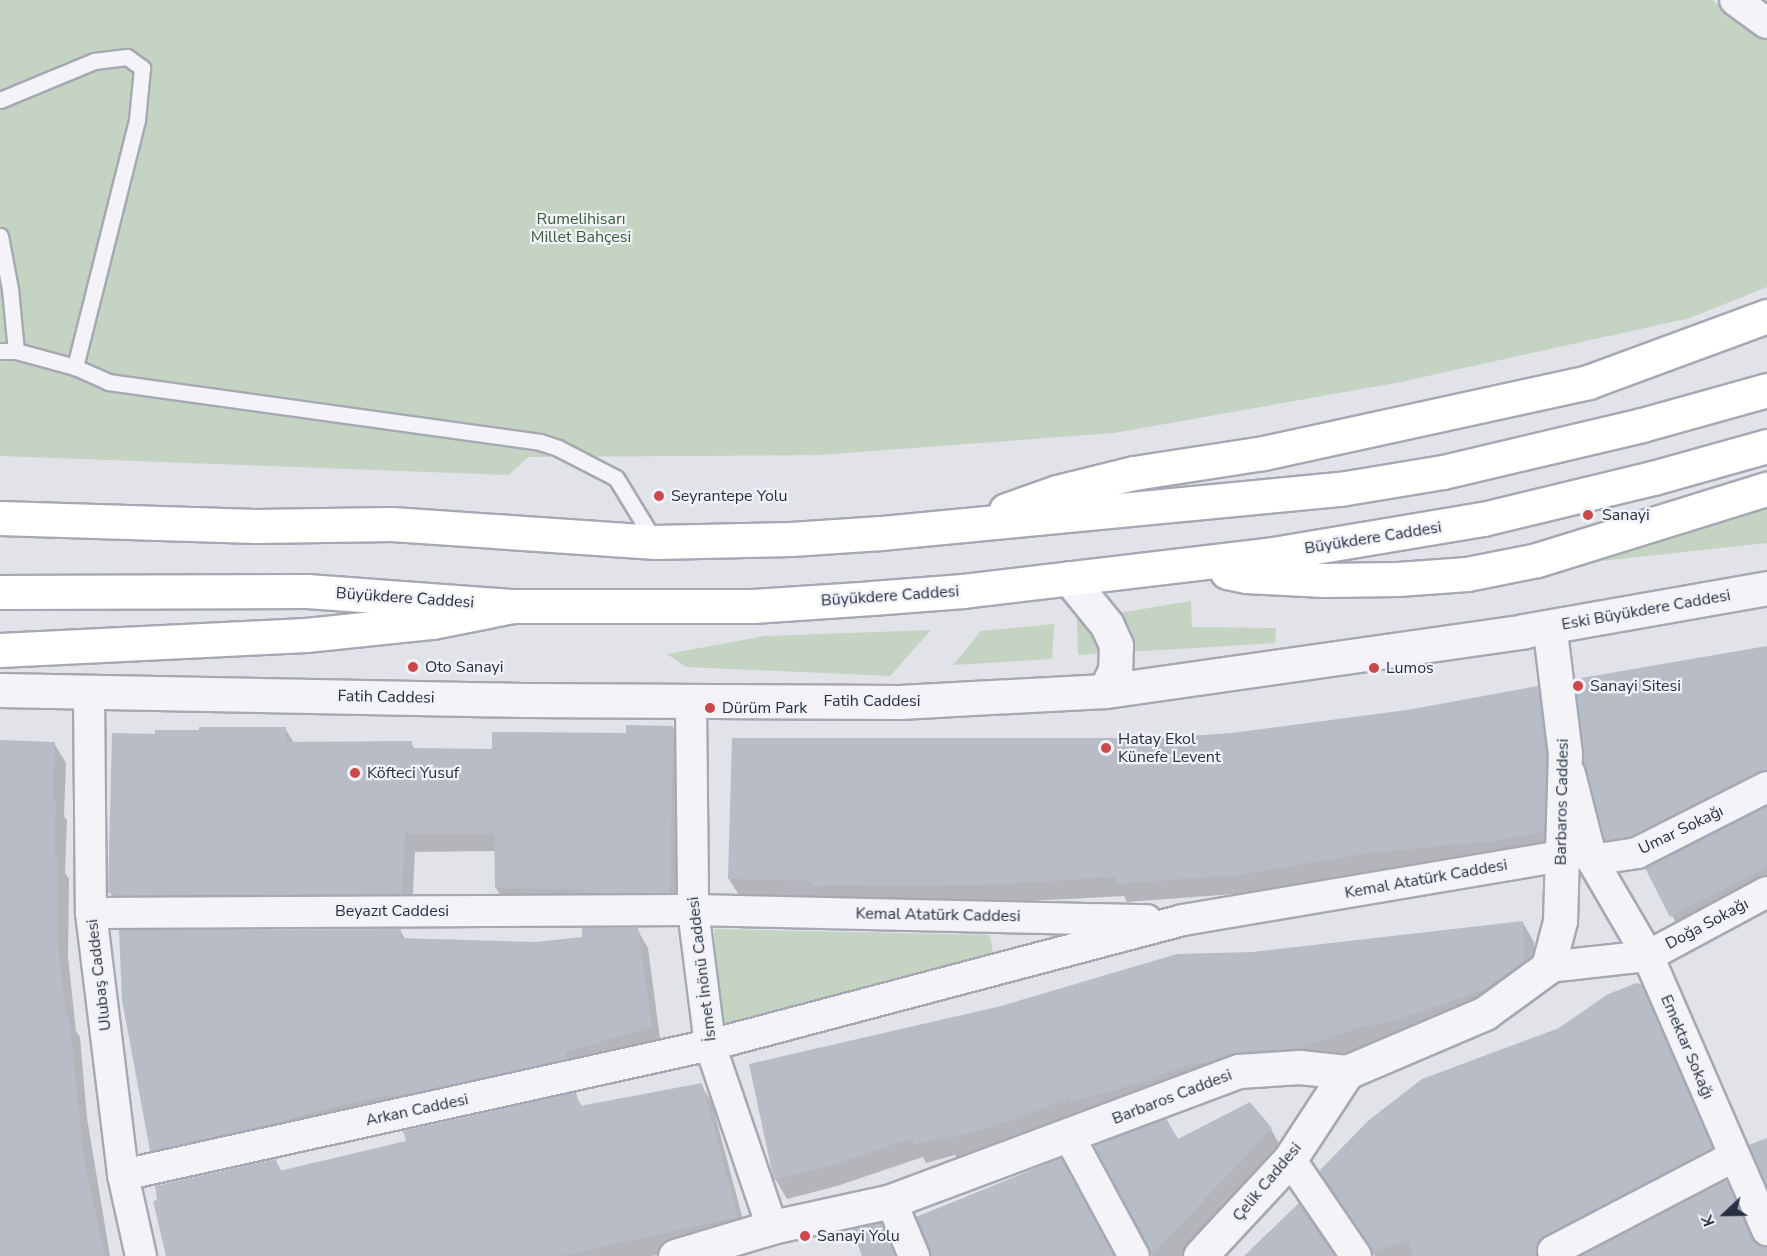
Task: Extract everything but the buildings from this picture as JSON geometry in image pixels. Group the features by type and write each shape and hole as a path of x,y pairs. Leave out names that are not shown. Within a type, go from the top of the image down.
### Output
{"main road":[{"path":"960,526 1057,492 1134,473 1263,453 1588,382 1767,316"},
{"path":"0,518 256,526 392,525 656,542 791,539 960,526 1340,489 1443,472 1642,426 1767,390"},
{"name":"Büyükdere Caddesi","path":"0,592 307,591 513,606 753,606 963,591 1267,555 1482,519 1653,478 1767,446"},
{"path":"1185,564 1246,576 1324,579 1398,579 1467,574 1537,560 1767,489"},
{"path":"0,650 228,641 329,633 432,622 513,606"}],"street":[{"path":"1735,0 1767,23"},
{"path":"1069,578 1107,625 1116,645 1116,670 1106,692"},
{"name":"Eski Büyükdere Caddesi","path":"1538,636 1767,588"},
{"path":"1538,636 1767,610"},
{"name":"Fatih Caddesi","path":"0,690 691,702 900,702 1106,692 1538,636"},
{"name":"Barbaros Caddesi","path":"1538,636 1565,754 1576,858 1548,967"},
{"name":"Ulubaş Caddesi","path":"89,691 92,913 123,1175 141,1256"},
{"name":"İsmet İnönü Caddesi","path":"691,702 693,910 710,1045 771,1227"},
{"name":"Umar Sokağı","path":"1576,858 1637,853 1767,787"},
{"name":"Kemal Atatürk Caddesi","path":"710,1045 1184,920 1576,858"},
{"name":"Emektar Sokağı","path":"1576,858 1648,956 1733,1157 1767,1230"},
{"name":"Doğa Sokağı","path":"1648,956 1767,892"},
{"name":"Beyazıt Caddesi","path":"92,913 693,910"},
{"name":"Kemal Atatürk Caddesi","path":"693,910 1184,920"},
{"path":"1347,1072 1485,1013 1548,967 1648,956"},
{"name":"Arkan Caddesi","path":"123,1175 710,1045"},
{"name":"Barbaros Caddesi","path":"675,1256 771,1227 891,1201 1239,1071 1299,1066 1347,1072"},
{"name":"Çelik Caddesi","path":"1200,1256 1290,1159 1347,1072"},
{"path":"1070,1136 1134,1256"},
{"path":"1553,1251 1733,1157"},
{"path":"1290,1159 1356,1256"},
{"path":"891,1201 914,1256"}],"lane":[{"path":"0,100 94,62 127,57 142,68 137,120 75,367"},
{"path":"0,236 10,289 16,351"},
{"path":"0,351 16,351 75,367 108,382 540,442 558,448 616,478 656,542"}],"green space":[{"name":"Rumelihisarı Millet Bahçesi","path":"0,0 1712,0 1767,39 1767,287 1690,318 1401,382 1114,433 819,455 528,457 509,475 0,456"},
{"path":"1767,508 1767,543 1601,561"},
{"path":"1191,601 1192,627 1276,628 1275,643 1078,655 1077,620"},
{"path":"1054,624 1052,659 953,665 981,631"},
{"path":"931,630 890,676 686,667 667,654 765,636"},
{"path":"714,929 990,935 994,959 722,1025"}],"place":[{"name":"Seyrantepe Yolu","path":"659,496"},
{"name":"Sanayi","path":"1588,515"},
{"name":"Oto Sanayi","path":"413,667"},
{"name":"Lumos","path":"1374,668"},
{"name":"Sanayi Sitesi","path":"1578,686"},
{"name":"Dürüm Park","path":"710,708"},
{"name":"Hatay Ekol Künefe Levent","path":"1106,748"},
{"name":"Köfteci Yusuf","path":"355,773"},
{"name":"Sanayi Yolu","path":"805,1236"}]}
